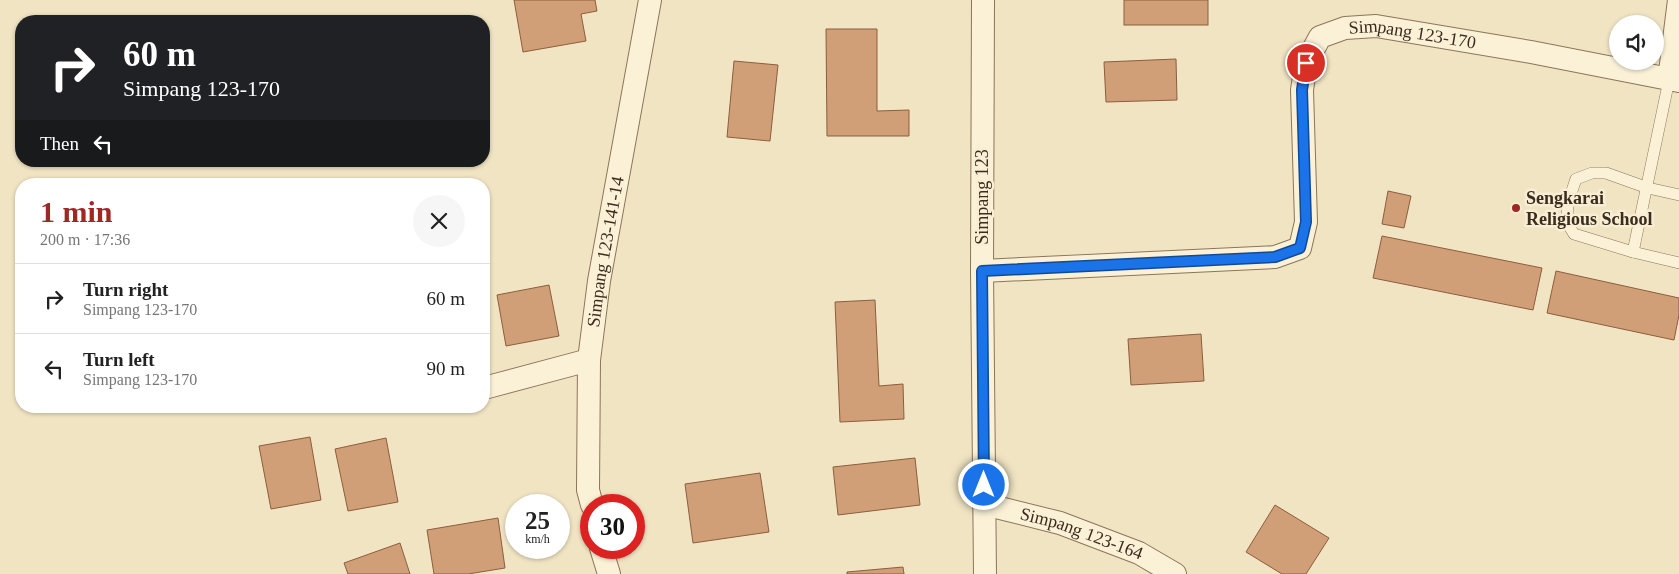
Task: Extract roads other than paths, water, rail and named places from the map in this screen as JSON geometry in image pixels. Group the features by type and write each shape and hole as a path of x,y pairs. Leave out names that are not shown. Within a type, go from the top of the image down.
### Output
{"street":[{"name":"Simpang 123-141-14","path":"589,494 589,360 599,281 650,0"},
{"name":"Simpang 123","path":"983,0 982,271 985,574"},
{"path":"1674,80 1679,0"},
{"name":"Simpang 123-170","path":"982,271 1275,257 1300,248 1306,222 1302,90 1306,63 1320,37 1345,28 1376,26 1531,52 1674,80"},
{"path":"490,386 589,360"},
{"name":"Simpang 123-164","path":"984,504 1060,523 1138,553 1175,574"},
{"path":"604,559 609,574"}],"lane":[{"path":"1633,252 1674,80"},
{"path":"1679,195 1648,188 1606,173 1592,173 1576,180 1569,199 1567,216 1569,228 1574,234 1633,252 1679,263"}],"place":[{"name":"Sengkarai Religious School","path":"1516,208"}]}
